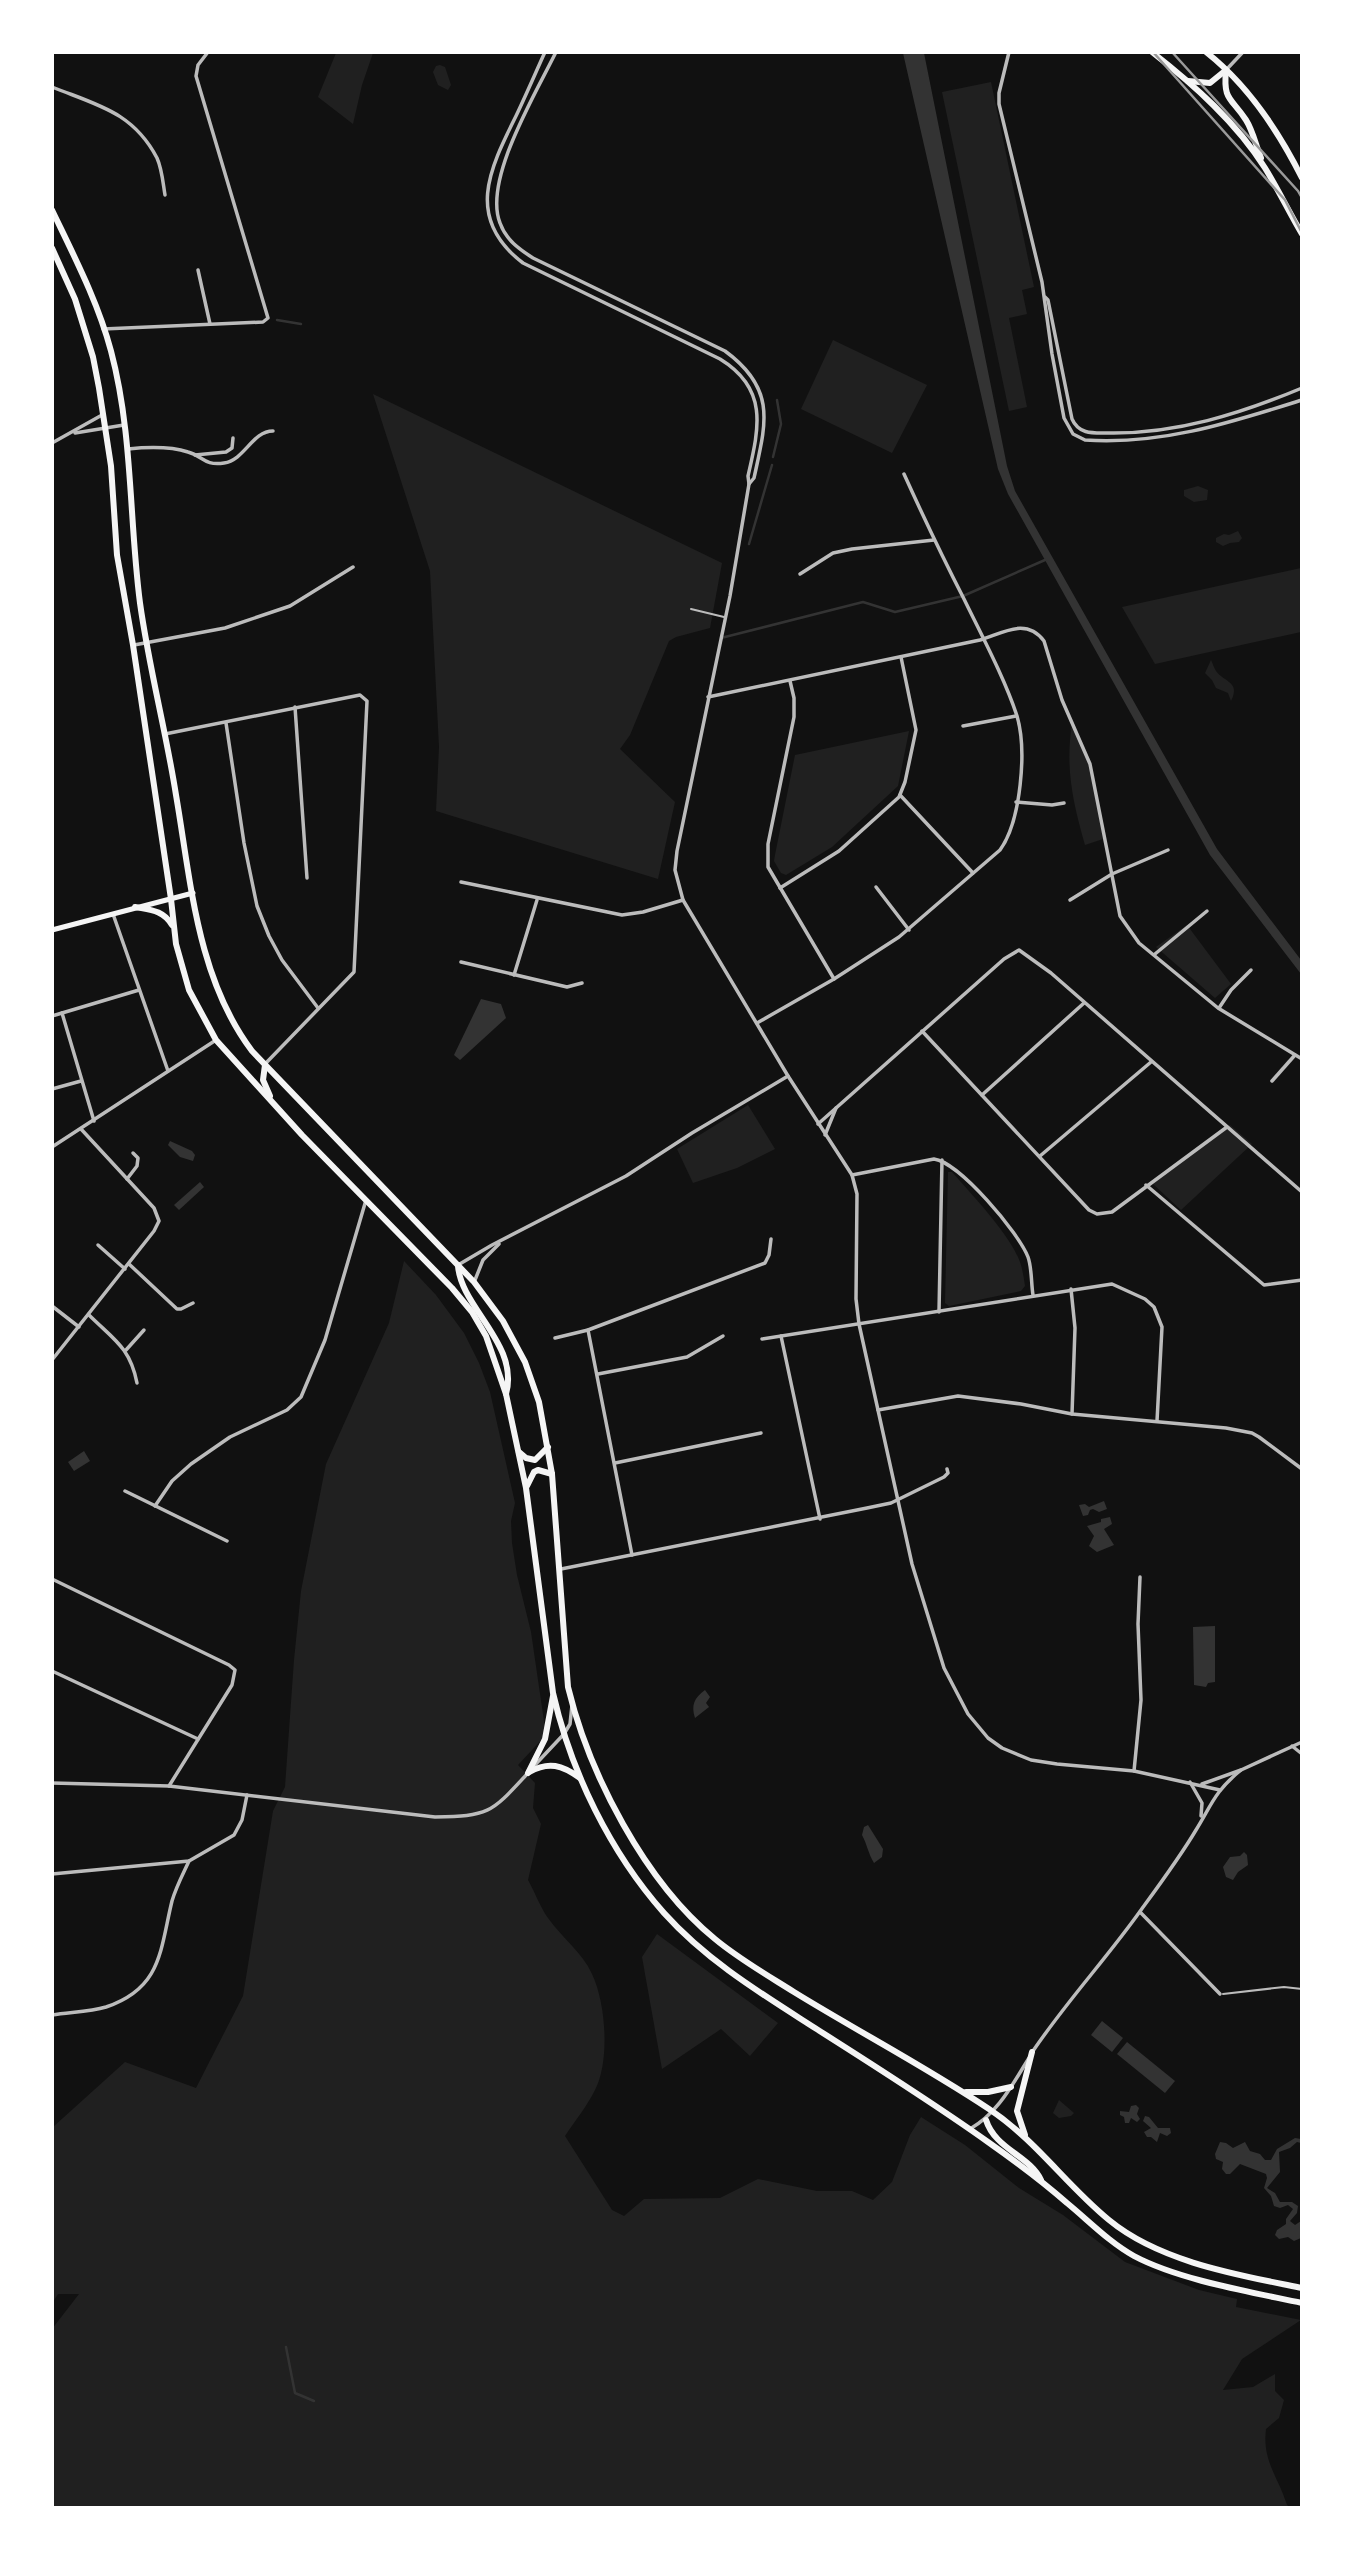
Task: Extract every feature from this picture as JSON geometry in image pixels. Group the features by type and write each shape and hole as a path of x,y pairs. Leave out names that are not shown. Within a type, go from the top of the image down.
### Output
{"main road":[{"path":"1152,52 1188,80 1264,166"},
{"path":"1206,52 1226,70 1262,111 1301,178"},
{"path":"1188,80 1210,83 1226,70"},
{"path":"1226,70 1226,93 1250,128 1264,166 1301,234"},
{"path":"52,210 88,285 111,351 128,449 134,552 146,642 165,734 192,893 213,982 239,1034 265,1065 474,1282 503,1321 525,1362 539,1402 552,1474 568,1687 590,1753 634,1843 664,1887 700,1926 732,1953 993,2112 1025,2135 1108,2219 1132,2237 1165,2253 1243,2276 1301,2288"},
{"path":"52,247 75,299 93,357 104,414 117,555 133,645 173,927 189,990 216,1040 472,1312 493,1353 506,1394 527,1488 553,1693 564,1734 582,1779 632,1872 664,1913 700,1948 752,1987 970,2129 1042,2182 1109,2239 1150,2263 1236,2289 1301,2303"},
{"path":"52,930 192,893"},
{"path":"135,907 157,911 168,919 173,927"},
{"path":"265,1065 263,1080 273,1103"},
{"path":"458,1265 460,1282 487,1322 499,1346 508,1381 506,1394"},
{"path":"519,1452 526,1458 535,1460 548,1447"},
{"path":"527,1488 534,1472 545,1470 552,1474"},
{"path":"528,1773 545,1739 553,1693"},
{"path":"528,1773 550,1764 567,1769 582,1779"},
{"path":"1025,2135 1017,2111 1032,2052"},
{"path":"964,2092 988,2092 1011,2087"},
{"path":"986,2120 997,2140 1035,2171 1042,2182"}],"street":[{"path":"103,329 263,322 268,316 196,76 198,65 208,52"},
{"path":"545,52 489,177 486,194 489,219 503,246 523,263 720,359 740,373 754,397 758,414 748,476 750,484"},
{"path":"556,52 507,154 495,195 499,222 509,241 541,263 725,351 739,361 762,397 765,430 754,478 750,484 675,870 683,900 788,1076 852,1175 857,1194 856,1299 859,1324 912,1564 944,1668 968,1714 988,1738 1002,1748 1031,1760 1057,1765 1135,1771 1220,1790"},
{"path":"1009,52 998,101 1075,426 1084,433 1140,432 1179,427 1263,404 1301,388"},
{"path":"1226,70 1243,52"},
{"path":"52,87 121,115 136,127 158,160 165,195"},
{"path":"503,246 509,241"},
{"path":"198,270 210,324"},
{"path":"1045,297 1062,411 1068,429 1078,439 1141,441 1180,435 1301,400"},
{"path":"52,443 104,414"},
{"path":"73,433 124,425"},
{"path":"195,455 208,464 231,462 261,435 273,431"},
{"path":"1140,432 1141,441"},
{"path":"128,449 151,447 195,455 226,452 232,447 233,438"},
{"path":"757,1023 834,979 909,930 1004,844 1016,802 1023,760 1017,716 984,639 904,474"},
{"path":"800,574 833,553 934,540"},
{"path":"133,645 225,628 290,606 353,567"},
{"path":"708,697 984,639 1017,627 1038,633 1044,641 1060,693 1090,764 1120,916 1139,943 1218,1008 1301,1059"},
{"path":"780,888 839,851 900,795 916,740 901,657"},
{"path":"790,681 794,717 767,857 768,867 834,979"},
{"path":"165,734 360,695 368,701 354,972 270,1056 265,1065"},
{"path":"295,707 307,878"},
{"path":"963,726 1017,716"},
{"path":"226,723 244,843 257,906 282,960 319,1009"},
{"path":"900,795 974,873"},
{"path":"1016,802 1052,806 1064,803"},
{"path":"1070,900 1112,874 1168,850"},
{"path":"461,882 537,900 622,915 643,912 683,900"},
{"path":"876,887 909,930"},
{"path":"514,975 537,900"},
{"path":"1154,955 1207,911"},
{"path":"113,914 168,1072"},
{"path":"818,1124 1004,959 1019,950 1041,964 1301,1192"},
{"path":"461,962 567,986 582,983"},
{"path":"1218,1008 1251,970"},
{"path":"52,1016 139,990"},
{"path":"982,1095 1084,1003"},
{"path":"62,1013 94,1121"},
{"path":"922,1031 1089,1210 1097,1214 1112,1212 1227,1127"},
{"path":"52,1147 216,1040"},
{"path":"1272,1081 1295,1055"},
{"path":"1040,1156 1151,1062"},
{"path":"458,1265 626,1176 788,1076"},
{"path":"52,1089 82,1081"},
{"path":"825,1135 836,1107"},
{"path":"52,1360 154,1231 159,1217 154,1208 81,1129"},
{"path":"127,1179 137,1166 138,1158 133,1153"},
{"path":"852,1175 934,1159 943,1160 975,1187 1017,1239 1028,1256 1033,1295"},
{"path":"939,1312 943,1160"},
{"path":"1146,1185 1264,1285 1301,1280"},
{"path":"155,1506 172,1481 191,1464 230,1437 287,1410 301,1397 325,1340 366,1199"},
{"path":"555,1338 588,1330 765,1263 771,1239"},
{"path":"474,1282 482,1260 500,1242"},
{"path":"98,1245 125,1269"},
{"path":"128,1264 177,1309 181,1310 193,1303"},
{"path":"762,1339 1112,1284 1145,1299 1154,1307 1162,1327 1157,1421"},
{"path":"1071,1289 1075,1328 1072,1414"},
{"path":"52,1306 79,1327"},
{"path":"89,1315 126,1350 133,1363 136,1383"},
{"path":"126,1350 144,1329"},
{"path":"588,1330 632,1555"},
{"path":"598,1374 687,1357 723,1336"},
{"path":"781,1336 820,1519"},
{"path":"878,1410 958,1396 1072,1414 1226,1427 1252,1433 1301,1469"},
{"path":"615,1463 761,1433"},
{"path":"561,1569 820,1519 897,1499 944,1477 948,1473 947,1469"},
{"path":"125,1491 227,1541"},
{"path":"1135,1771 1141,1700 1138,1625 1140,1577"},
{"path":"52,1579 233,1668 235,1679 169,1786"},
{"path":"52,1671 198,1739"},
{"path":"52,1783 169,1786 435,1817 464,1816 491,1809 502,1801 564,1734 570,1724 572,1703"},
{"path":"1200,1784 1241,1770 1301,1742"},
{"path":"1292,1746 1301,1754"},
{"path":"970,2129 986,2120 993,2112 1066,2003 1140,1912 1198,1828 1205,1811 1220,1790 1241,1770"},
{"path":"1190,1782 1202,1802 1198,1828"},
{"path":"52,1874 189,1861 234,1835 242,1820 247,1795"},
{"path":"52,2015 103,2008 130,1995 146,1983 157,1966 173,1898 189,1861"},
{"path":"1140,1912 1220,1994"}],"lane":[{"path":"691,609 725,618"},
{"path":"1220,1994 1284,1987 1301,1989"}],"shaded area":[{"path":"336,53 373,53 353,124 318,97"},
{"path":"903,53 924,53 1007,466 1015,491 1217,849 1301,960 1301,974 1210,855 1008,494 998,469"},
{"path":"436,66 445,67 451,85 448,90 438,85 433,72"},
{"path":"991,82 1034,287 1022,290 1027,314 1009,318 1027,407 1009,411 942,92"},
{"path":"833,340 927,385 892,453 801,409"},
{"path":"373,394 722,563 710,628 669,641 630,735 620,749 675,802 658,879 436,811 439,747 430,571"},
{"path":"1198,486 1208,490 1207,500 1194,502 1184,496 1184,490"},
{"path":"1238,531 1242,538 1239,542 1223,546 1216,542 1216,538 1224,534"},
{"path":"1301,568 1301,632 1155,664 1122,607"},
{"path":"1211,660 1219,675 1233,686 1234,695 1231,701 1228,693 1216,688 1205,673"},
{"path":"1072,724 1090,764 1103,839 1085,845 1071,785 1069,756"},
{"path":"909,731 898,786 832,847 786,875 781,873 774,861 795,755"},
{"path":"1187,925 1231,984 1215,998 1156,947"},
{"path":"481,999 501,1004 506,1018 460,1060 454,1055"},
{"path":"748,1105 775,1149 737,1168 693,1183 677,1149"},
{"path":"1230,1125 1252,1144 1181,1210 1153,1184"},
{"path":"170,1141 192,1151 195,1155 193,1161 180,1157 168,1145"},
{"path":"948,1172 952,1172 970,1192 1009,1241 1022,1268 1025,1286 1021,1291 949,1306 945,1303"},
{"path":"200,1182 204,1187 179,1210 174,1205"},
{"path":"404,1261 436,1295 464,1333 479,1363 490,1392 515,1503 511,1521 512,1543 531,1632 546,1735 518,1765 535,1783 533,1808 541,1824 528,1880 542,1909 588,1966 597,1986 603,2016 603,2064 595,2090 565,2136 612,2210 624,2216 644,2199 720,2198 758,2179 817,2191 852,2191 873,2200 892,2182 910,2135 921,2117 965,2145 1019,2188 1063,2215 1125,2262 1199,2290 1237,2299 1236,2307 1301,2320 1242,2359 1223,2390 1253,2387 1275,2374 1275,2391 1284,2400 1279,2418 1266,2429 1266,2450 1290,2507 53,2507 52,2329 79,2294 58,2294 53,2302 53,2127 125,2062 196,2088 243,1996 273,1811 285,1787 301,1591 326,1464 389,1323"},
{"path":"84,1451 90,1461 74,1471 68,1462"},
{"path":"1104,1501 1107,1509 1099,1512 1093,1509 1083,1516 1079,1505 1085,1504 1089,1507"},
{"path":"1110,1517 1112,1524 1104,1529 1114,1545 1097,1552 1089,1546 1094,1536 1087,1526"},
{"path":"1215,1626 1215,1682 1208,1683 1206,1687 1194,1685 1193,1627"},
{"path":"705,1690 710,1697 706,1703 709,1707 695,1718 694,1702"},
{"path":"868,1825 883,1849 882,1857 874,1863 862,1835 864,1827"},
{"path":"1244,1852 1248,1865 1238,1872 1233,1880 1226,1877 1223,1867 1230,1857 1240,1856"},
{"path":"657,1934 778,2023 750,2056 721,2029 662,2069 642,1957"},
{"path":"1102,2021 1123,2038 1112,2052 1091,2035"},
{"path":"1127,2042 1175,2081 1165,2093 1117,2054"},
{"path":"1059,2100 1074,2113 1071,2116 1059,2118 1053,2113"},
{"path":"1136,2105 1140,2119 1137,2122 1131,2118 1129,2123 1125,2123 1120,2111 1129,2112 1131,2106"},
{"path":"1145,2116 1158,2128 1170,2128 1171,2133 1167,2136 1160,2133 1157,2142 1147,2137 1144,2132 1151,2128 1143,2121"},
{"path":"1295,2138 1301,2139 1301,2143 1297,2142 1279,2152 1280,2172 1267,2188 1275,2193 1280,2202 1292,2202 1298,2206 1297,2213 1290,2221 1295,2225 1301,2221 1301,2238 1294,2241 1288,2237 1279,2239 1275,2235 1277,2230 1286,2224 1286,2219 1293,2209 1288,2205 1280,2208 1274,2206 1271,2196 1264,2188 1266,2174 1240,2164 1230,2174 1226,2174 1222,2169 1223,2162 1216,2159 1215,2154 1220,2142 1233,2148 1245,2142 1250,2151 1260,2154 1265,2160 1271,2160 1277,2149"}],"waterway":[{"path":"277,320 301,324"},
{"path":"773,457 781,424 777,400"},
{"path":"749,544 772,465"},
{"path":"721,638 863,602 895,612 963,596 1045,560"},
{"path":"286,2347 295,2393 314,2401"}],"railway":[{"path":"1153,52 1285,200 1302,233"},
{"path":"1172,52 1302,198"}]}
